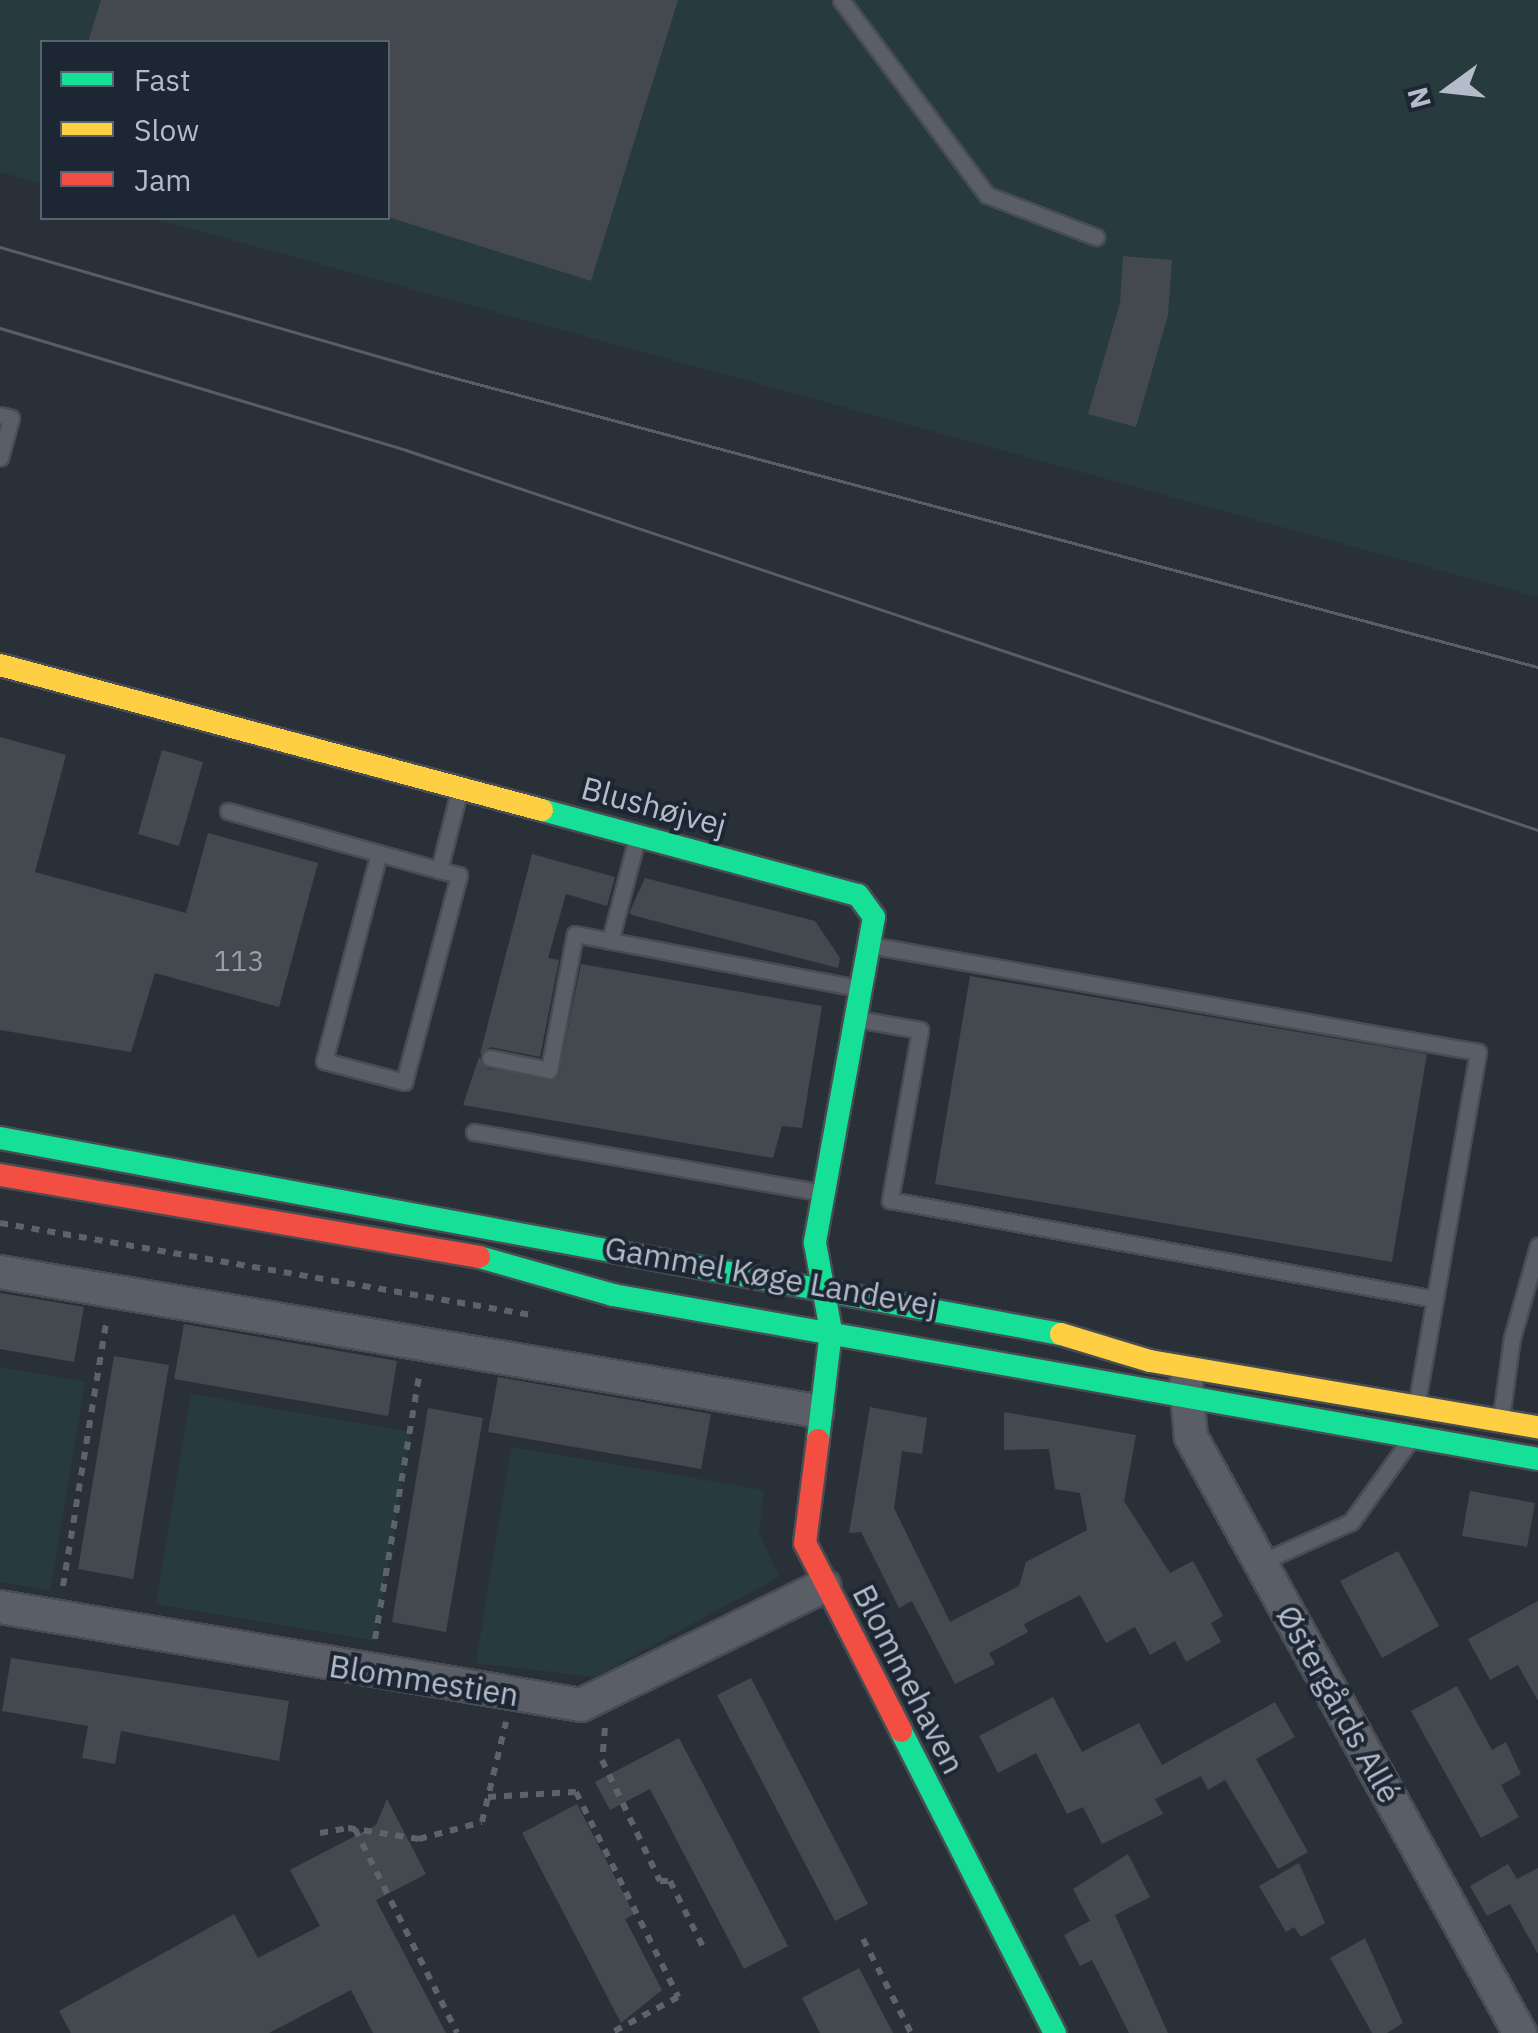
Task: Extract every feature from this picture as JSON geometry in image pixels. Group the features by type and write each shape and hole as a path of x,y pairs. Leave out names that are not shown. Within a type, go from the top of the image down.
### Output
{"main road":[{"name":"Blushøjvej","path":"0,665 858,895 874,917 814,1243 830,1331"},
{"name":"Gammel Køge Landevej","path":"0,1138 1018,1321 1187,1368 1538,1427"},
{"name":"Gammel Køge Landevej","path":"0,1174 485,1258 614,1295 830,1331 1184,1401 1538,1459"},
{"name":"Blommehaven","path":"830,1331 803,1522 824,1586 1055,2033"}],"street":[{"path":"0,1272 817,1410"},
{"name":"Østergårds Allé","path":"1187,1368 1184,1401 1191,1437 1520,2033"},
{"name":"Blommestien","path":"0,1607 369,1672 581,1704 607,1696 824,1586"}],"lane":[{"path":"840,0 987,195 1096,237"},
{"path":"0,415 11,418 0,458"},
{"path":"439,870 460,788"},
{"path":"228,811 380,853 439,870 459,875 404,1082 324,1061 380,853"},
{"path":"610,941 638,836"},
{"path":"490,1058 549,1070 575,934 861,988"},
{"path":"868,945 1478,1052 1412,1438 1351,1522 1261,1562"},
{"path":"855,1018 920,1030 890,1200 1435,1299"},
{"path":"474,1132 824,1193"},
{"path":"1497,1452 1512,1338 1532,1306 1538,1246"}],"path":[{"path":"58,1617 129,1197"},
{"path":"369,1672 424,1344"},
{"path":"320,1833 355,1829 419,1839 482,1822 512,1694"},
{"path":"607,1696 602,1760 660,1881 670,1881 706,1951"},
{"path":"488,1797 576,1792 678,1996 611,2033"},
{"path":"355,1829 458,2033"},
{"path":"863,1940 911,2033"}],"green space":[{"path":"0,0 1538,0 1538,597 159,220 390,220 390,40 40,40 40,183 0,172"},
{"path":"0,1367 85,1382 50,1591 0,1582"},
{"path":"191,1394 411,1432 375,1641 156,1604"},
{"path":"511,1447 764,1490 759,1532 779,1577 594,1677 476,1663"}],"building":[{"path":"101,0 678,0 591,281 390,218 390,40 89,40"},
{"path":"1123,256 1172,260 1168,315 1136,427 1088,414 1120,303"},
{"path":"0,737 66,755 35,872 186,913 208,833 318,863 279,1007 155,973 131,1052 0,1030"},
{"path":"162,750 203,762 179,846 138,834"},
{"path":"532,854 615,877 607,906 566,894 548,958 559,960 540,1057 491,1047 480,1054"},
{"path":"645,878 815,921 840,958 838,968 635,916 629,913"},
{"path":"581,964 822,1006 802,1128 782,1126 773,1158 463,1105 479,1057 488,1069 558,1077"},
{"path":"970,976 1427,1054 1392,1262 935,1184"},
{"path":"0,1293 84,1307 74,1362 0,1349"},
{"path":"184,1324 397,1361 388,1416 174,1379"},
{"path":"114,1356 169,1365 133,1579 78,1569"},
{"path":"498,1377 711,1414 701,1469 488,1432"},
{"path":"870,1407 927,1418 922,1454 902,1451 894,1508 950,1622 1019,1586 1026,1562 1087,1530 1080,1493 1055,1489 1049,1449 1004,1450 1004,1412 1136,1435 1124,1501 1170,1573 1193,1561 1223,1616 1211,1623 1221,1642 1186,1662 1175,1641 1150,1655 1135,1627 1106,1643 1080,1595 1024,1624 1028,1632 989,1653 995,1664 955,1684 912,1601 899,1608 861,1532 849,1533"},
{"path":"428,1408 483,1418 446,1632 392,1622"},
{"path":"1470,1491 1535,1503 1527,1547 1462,1536"},
{"path":"1398,1551 1439,1626 1382,1658 1340,1581"},
{"path":"1538,1601 1538,1701 1518,1665 1490,1680 1468,1639"},
{"path":"11,1658 289,1701 279,1761 121,1731 115,1764 82,1758 88,1726 2,1711"},
{"path":"751,1678 868,1904 835,1921 717,1695"},
{"path":"1457,1686 1492,1750 1506,1742 1521,1774 1501,1785 1519,1817 1481,1838 1411,1711"},
{"path":"1053,1697 1082,1752 1139,1723 1162,1765 1275,1702 1295,1737 1256,1759 1308,1852 1278,1869 1225,1780 1208,1790 1201,1776 1155,1799 1163,1814 1102,1844 1083,1807 1067,1814 1036,1753 998,1773 979,1736"},
{"path":"679,1738 788,1946 744,1969 650,1789 610,1810 595,1782"},
{"path":"387,1799 426,1874 376,1900 446,2033 373,2033 351,1990 269,2033 71,2033 59,2011 234,1914 258,1958 320,1926 290,1870 376,1825"},
{"path":"577,1804 634,1914 625,1919 662,1990 621,2023 522,1833"},
{"path":"1128,1854 1150,1897 1115,1915 1168,2033 1129,2033 1092,1960 1080,1966 1064,1935 1090,1921 1073,1889"},
{"path":"1299,1863 1325,1923 1301,1937 1294,1927 1286,1932 1259,1886"},
{"path":"1508,1864 1517,1879 1538,1868 1538,1954 1510,1904 1487,1916 1470,1886"},
{"path":"1365,1938 1403,2023 1387,2033 1372,2033 1330,1958"},
{"path":"859,1968 893,2033 820,2033 802,1998"}],"tram line":[{"path":"0,247 433,372 1538,667"},
{"path":"0,328 406,450 1538,830"}],"traffic: fast":[{"path":"542,810 858,895 874,917 815,1243 831,1331 818,1440"},
{"path":"0,1138 1061,1334"},
{"path":"479,1257 613,1295 1538,1459"},
{"path":"901,1731 1055,2033"}],"traffic: slow":[{"path":"0,665 542,810"},
{"path":"1061,1334 1150,1361 1538,1427"}],"traffic: jam":[{"path":"0,1175 479,1257"},
{"path":"818,1440 805,1543 901,1731"}]}
